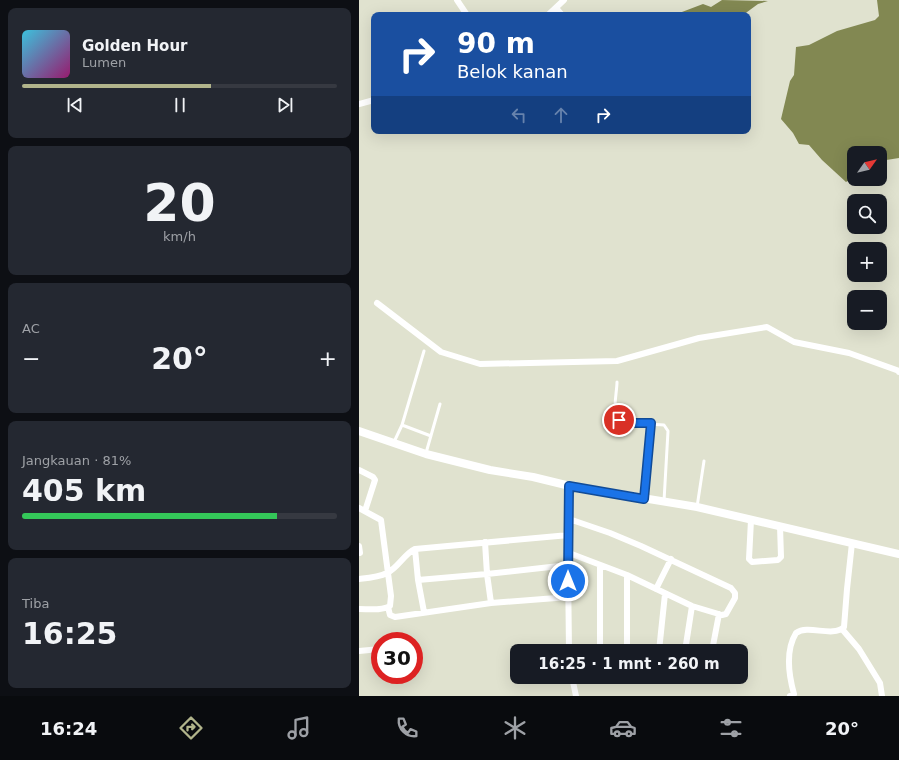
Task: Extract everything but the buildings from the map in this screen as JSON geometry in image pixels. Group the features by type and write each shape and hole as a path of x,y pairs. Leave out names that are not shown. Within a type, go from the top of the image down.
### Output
{"street":[{"path":"457,0 465,12"},
{"path":"551,12 564,0"},
{"path":"556,8 559,12"},
{"path":"359,104 371,101"},
{"path":"377,303 441,352 480,364 617,361 699,338 767,327 794,342 849,354 899,372"},
{"path":"359,430 393,444 490,470 533,477 569,486 697,507 899,554"},
{"path":"359,470 373,477 375,480 362,510 381,521 391,596 391,602 388,607 390,615 395,617 491,603 569,597"},
{"path":"569,486 569,644"},
{"path":"569,519 610,533 671,559 734,590 735,598 725,615 719,614 692,606 627,575 569,553"},
{"path":"751,520 749,558 752,562 778,560 781,557 779,526"},
{"path":"359,579 387,573 415,549 569,535"},
{"path":"485,542 491,603"},
{"path":"793,695 790,679 790,656 796,633 802,630 834,631 842,629 845,624 852,543"},
{"path":"359,546 359,553"},
{"path":"415,549 418,580 424,612"},
{"path":"657,589 671,559"},
{"path":"600,565 600,644"},
{"path":"418,580 568,566"},
{"path":"627,575 627,644"},
{"path":"660,644 665,594"},
{"path":"686,644 692,606"},
{"path":"359,609 388,607"},
{"path":"713,644 719,614"},
{"path":"842,629 859,649 880,683 882,696"},
{"path":"359,651 371,650"},
{"path":"573,684 576,696"}],"lane":[{"path":"393,444 403,424 424,351"},
{"path":"617,382 615,411 616,417 619,420 627,423 651,423 664,425 668,431 664,502"},
{"path":"426,454 440,404"},
{"path":"644,499 651,423"},
{"path":"403,424 431,436"},
{"path":"697,507 703,461"}],"shaded area":[{"path":"722,0 768,1 758,4 747,12 682,12 703,4 711,7"},
{"path":"877,0 899,0 899,158 887,160 887,146 847,146 846,182 822,160 809,145 799,144 793,133 781,119 790,81 794,75 796,47 809,45 837,31 875,20 879,16"}],"route":[{"path":"568,581 569,486 644,499 651,423 627,423 619,420"}]}
